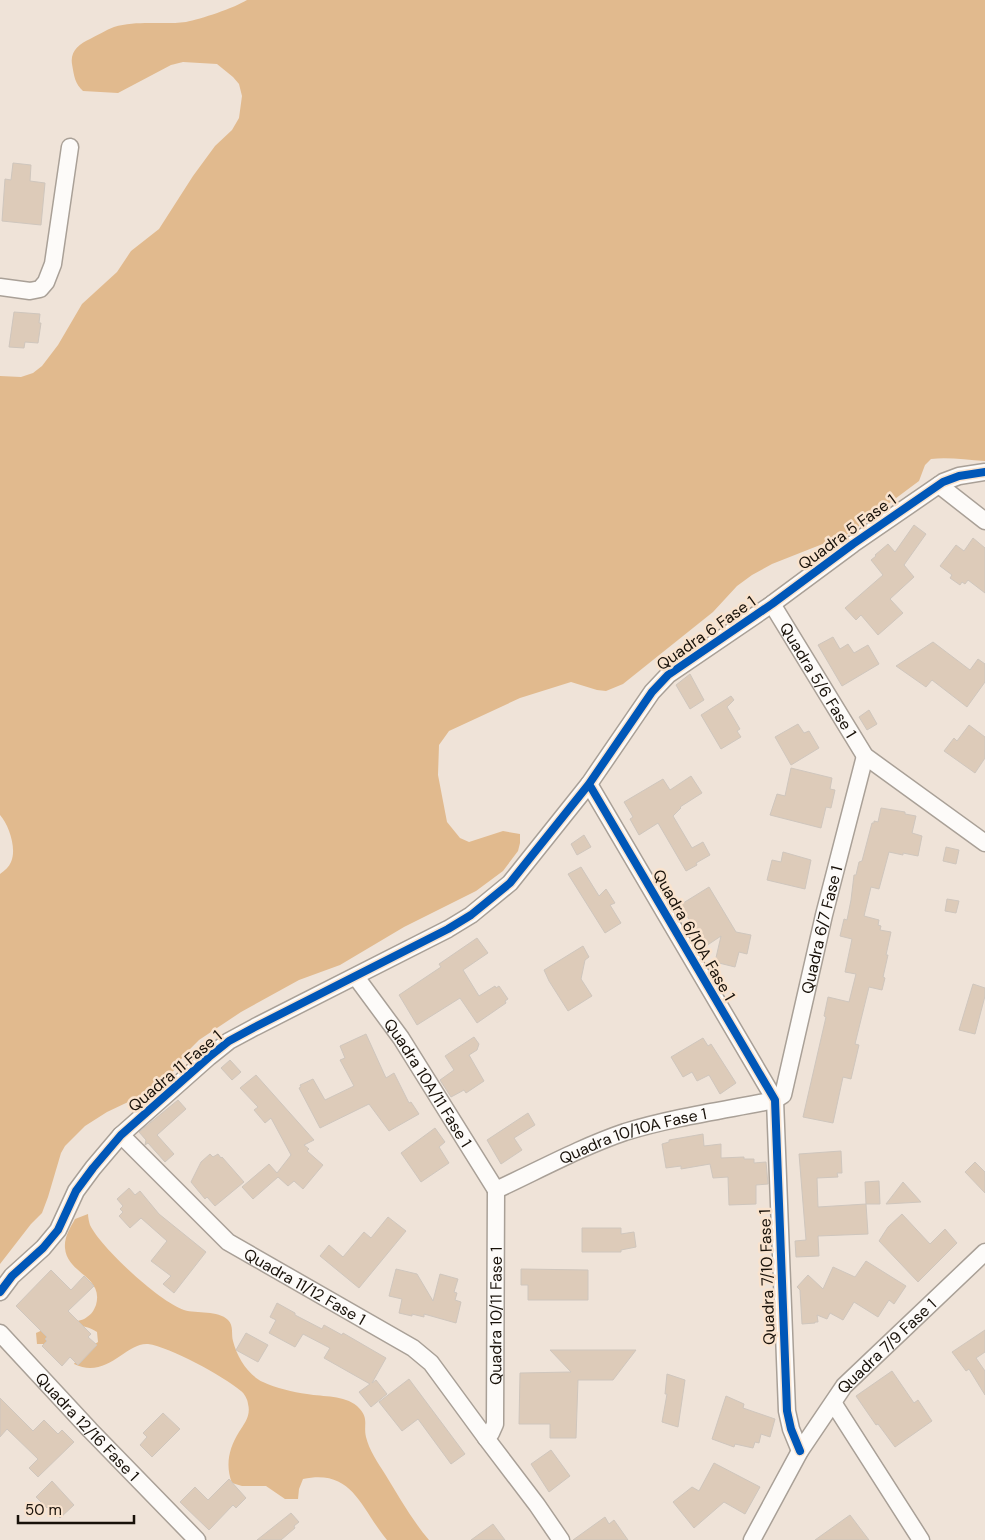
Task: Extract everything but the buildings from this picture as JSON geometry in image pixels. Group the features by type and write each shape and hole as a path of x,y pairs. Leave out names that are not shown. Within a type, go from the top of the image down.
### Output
{"street":[{"path":"0,287 40,289 46,282 52,264 70,147"},
{"name":"Quadra 5 Fase 1","path":"772,604 853,544 939,485 960,476 985,472"},
{"path":"939,485 985,521"},
{"name":"Quadra 5/6 Fase 1","path":"772,604 865,756"},
{"name":"Quadra 6 Fase 1","path":"356,977 448,929 492,900 515,878 590,784 652,692 668,675 772,604"},
{"path":"865,756 985,843"},
{"name":"Quadra 6/7 Fase 1","path":"775,1100 780,1098 784,1092 824,915 865,756"},
{"name":"Quadra 6/10A Fase 1","path":"590,784 775,1100"},
{"name":"Quadra 11 Fase 1","path":"0,1292 12,1276 43,1248 58,1230 76,1191 121,1135 209,1057 229,1041 356,977"},
{"name":"Quadra 10A/11 Fase 1","path":"356,977 401,1038 496,1190"},
{"name":"Quadra 10/10A Fase 1","path":"496,1190 625,1132 676,1119 775,1100"},
{"name":"Quadra 7/10 Fase 1","path":"775,1100 787,1411 791,1430 800,1451"},
{"name":"Quadra 11/12 Fase 1","path":"121,1135 228,1242 413,1348 431,1363 561,1540"},
{"name":"Quadra 10/11 Fase 1","path":"486,1438 491,1433 495,1424 496,1190"},
{"name":"Quadra 7/9 Fase 1","path":"752,1540 800,1451 834,1404 844,1386 985,1252"},
{"name":"Quadra 12/16 Fase 1","path":"0,1333 90,1430 197,1540"},
{"path":"834,1404 921,1540"}],"shaded area":[{"path":"247,0 985,0 985,461 951,458 931,459 925,465 919,481 853,532 772,564 752,575 737,586 713,612 623,684 606,691 571,682 520,698 449,731 439,745 438,775 447,822 460,838 469,842 503,831 520,834 518,851 503,871 476,891 404,927 340,965 299,980 241,1012 199,1040 184,1055 164,1085 107,1112 85,1126 65,1146 61,1153 42,1213 0,1264 0,874 10,864 13,857 13,844 9,831 0,815 0,376 21,377 33,373 42,366 58,345 82,304 117,272 131,251 159,229 193,176 215,146 232,130 239,118 242,96 239,84 217,64 183,62 171,65 118,93 83,91 78,86 72,64 72,55 76,48 114,27 141,23 186,22 217,13"},
{"path":"88,1214 90,1225 106,1247 132,1273 161,1297 184,1310 213,1313 228,1320 231,1325 237,1353 248,1370 258,1379 285,1390 340,1398 357,1406 365,1418 365,1432 369,1447 411,1516 429,1540 387,1540 354,1494 345,1485 334,1480 320,1477 303,1479 298,1499 285,1499 266,1486 242,1486 232,1483 229,1457 233,1444 248,1415 249,1408 246,1397 233,1385 196,1363 169,1350 148,1344 140,1345 106,1364 86,1368 74,1364 80,1354 98,1342 97,1332 82,1326 72,1329 50,1343 37,1344 36,1333 84,1319 92,1313 96,1305 97,1295 95,1288 72,1264 67,1257 65,1248 66,1236 75,1219"}],"cycle path":[{"path":"0,1292 12,1276 43,1248 58,1230 76,1191 121,1135 209,1057 229,1041 448,929 471,915 510,883 589,784 652,692 668,675 772,604 853,544 943,482 959,476 985,472"},
{"path":"589,784 775,1100 787,1411 791,1429 800,1451"}]}
